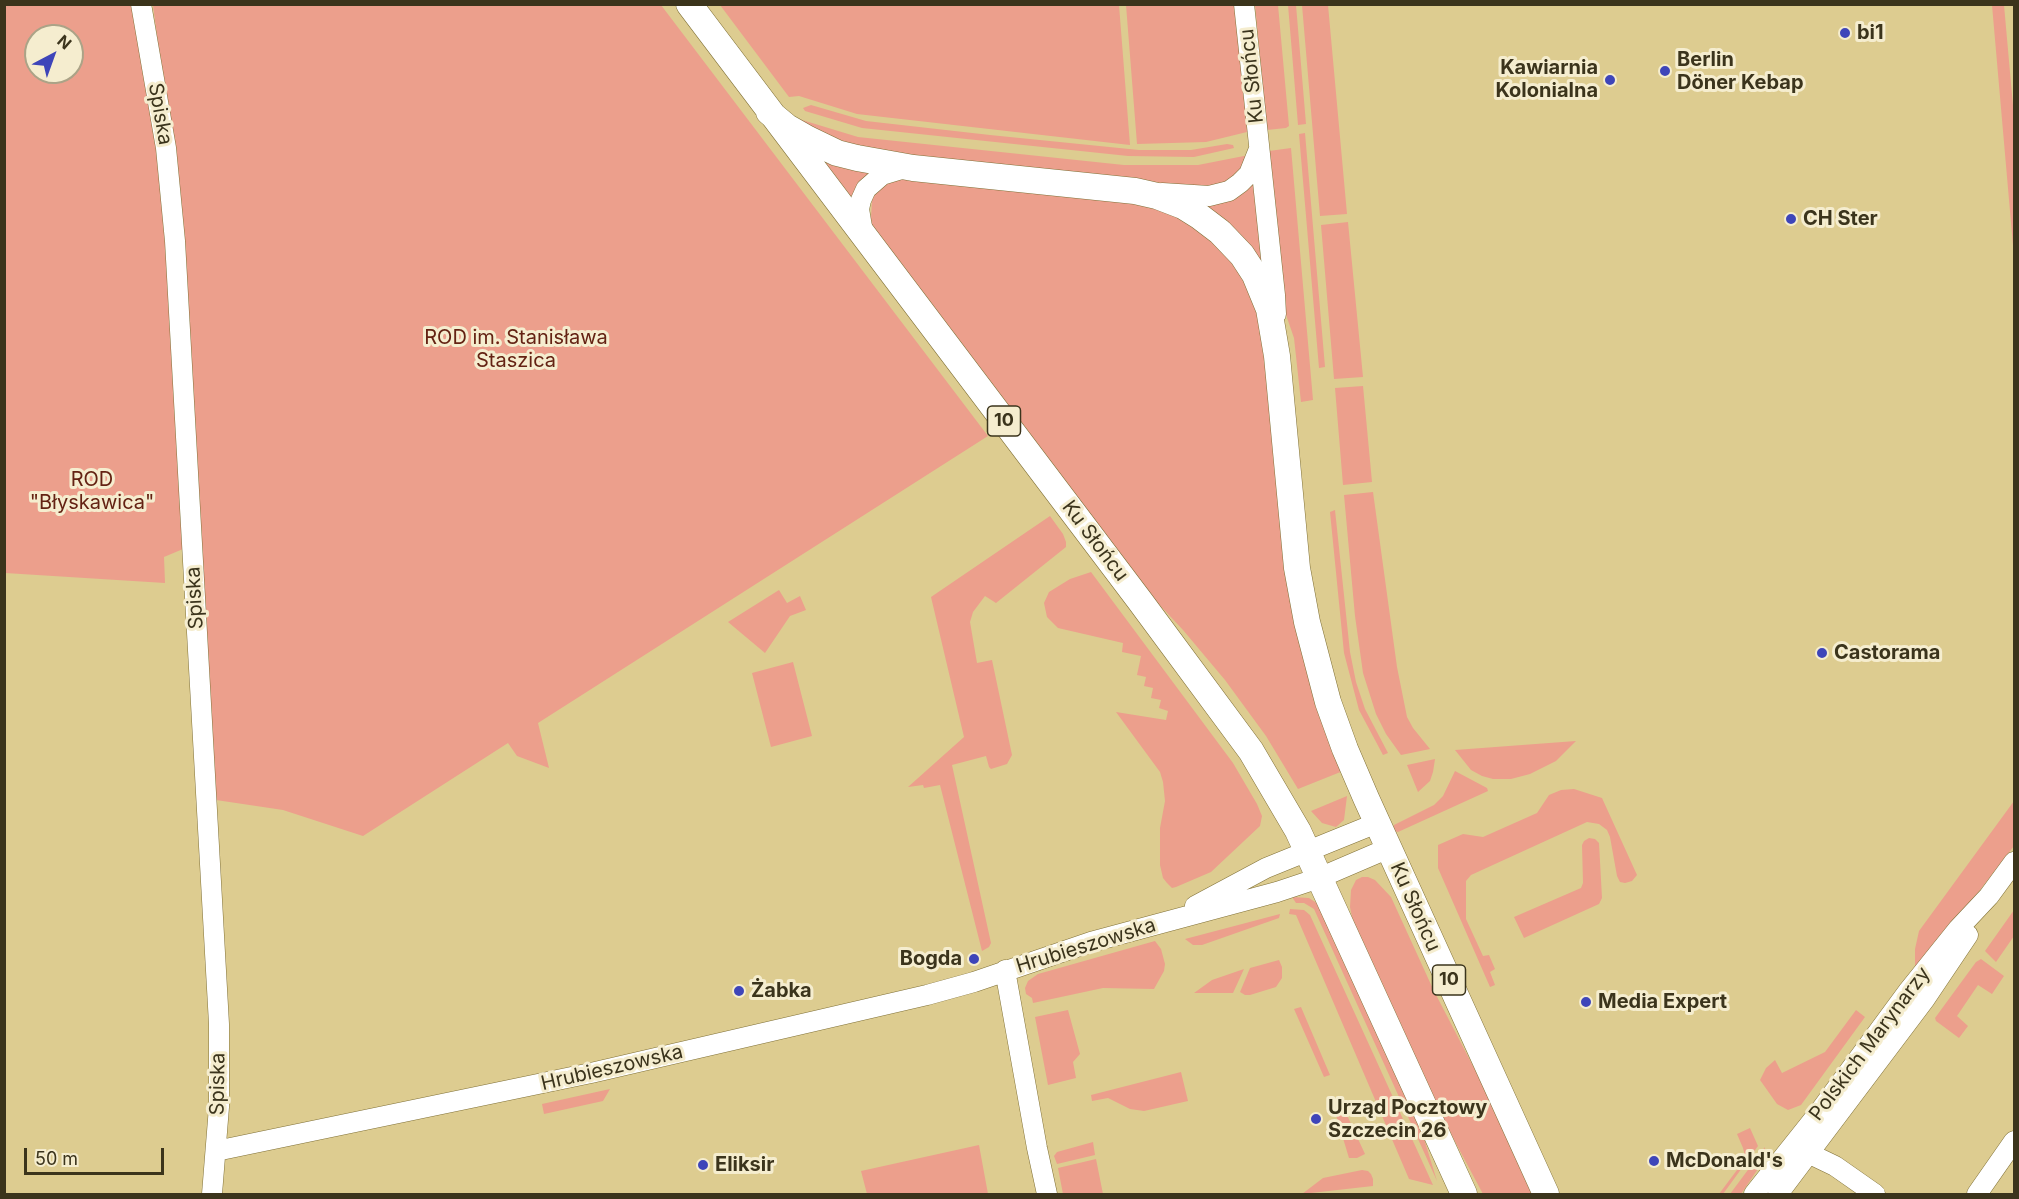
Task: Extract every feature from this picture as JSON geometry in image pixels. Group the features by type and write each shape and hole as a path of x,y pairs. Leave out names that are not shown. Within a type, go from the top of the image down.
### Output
{"main road":[{"name":"Ku Słońcu","path":"688,4 1233,724 1276,791 1307,850 1464,1194"},
{"name":"Ku Słońcu","path":"769,112 794,132 837,153 857,158 913,168 1135,191 1157,196 1183,206 1212,224 1231,242 1256,275 1269,309 1276,356 1297,568 1317,664 1338,732 1546,1194"}],"street":[{"name":"Spiska","path":"141,4 166,148 175,241 219,1024 219,1107 212,1194"},
{"name":"Ku Słońcu","path":"1244,4 1275,295 1276,356"},
{"name":"Ku Słońcu","path":"1135,191 1199,196 1223,194 1236,188 1246,178 1259,147"},
{"name":"Ku Słońcu","path":"869,242 863,233 860,218 860,204 864,192 882,175 913,168"},
{"path":"1307,850 1377,823"},
{"name":"Ku Słońcu","path":"1319,878 1389,848"},
{"name":"Hrubieszowska","path":"1166,921 1258,872 1307,850"},
{"name":"Polskich Marynarzy","path":"1754,1194 1817,1115 1909,990 1958,929 1989,896 2014,862"},
{"name":"Hrubieszowska","path":"216,1151 644,1062 927,994 974,982 1091,942 1277,892 1319,878"},
{"name":"Polskich Marynarzy","path":"1778,1194 1925,999 1967,936 1989,896"},
{"name":"Hrubieszowska","path":"1005,970 1047,1194"},
{"path":"1977,1194 2014,1141"},
{"path":"1810,1154 1835,1166 1875,1194"}],"green space":[{"name":"ROD \"Błyskawica\"","path":"4,5 134,5 163,181 183,549 164,557 165,583 5,573"},
{"name":"ROD im. Stanisława Staszica","path":"153,5 661,5 988,436 538,723 549,768 517,756 508,743 363,836 283,810 216,800 184,247"},
{"path":"720,5 1119,5 1130,145 857,114 799,96 789,97"},
{"path":"1126,5 1237,5 1247,132 1206,142 1137,144"},
{"path":"1255,5 1278,5 1289,126 1286,128 1267,130"},
{"path":"1288,5 1296,5 1306,124 1298,125"},
{"path":"1302,5 1328,5 1347,214 1320,216"},
{"path":"1992,5 2004,5 2014,117 2014,257"},
{"path":"811,105 866,121 990,135 1139,150 1191,150 1227,144 1233,145 1234,148 1194,157 1128,156 862,128 805,111 803,108"},
{"path":"789,116 858,137 1124,165 1198,165 1249,155 1244,166 1226,182 1197,187 852,148"},
{"path":"1305,133 1325,367 1319,368 1299,134"},
{"path":"811,148 871,171 859,185 852,204"},
{"path":"1291,148 1313,400 1301,402 1294,338 1283,306 1269,151"},
{"path":"901,177 1134,200 1179,215 1227,253 1254,297 1343,771 1298,789 1266,736 1225,680 1140,584 880,238 872,225 872,200 877,191 889,181"},
{"path":"1256,179 1265,270 1197,201 1232,199 1245,192"},
{"path":"1348,222 1363,377 1334,379 1321,225"},
{"path":"1363,386 1372,482 1343,485 1335,388"},
{"path":"1373,492 1397,667 1407,717 1430,749 1401,755 1386,734 1376,714 1363,673 1355,616 1344,495"},
{"path":"1335,510 1350,652 1356,682 1365,709 1388,753 1383,755 1359,710 1344,653 1330,512"},
{"path":"1050,516 1063,534 1066,547 996,603 985,596 973,612 970,622 977,663 992,660 1012,755 1007,764 991,769 986,756 952,765 991,943 982,951 940,785 924,788 923,785 908,787 964,737 931,597"},
{"path":"1091,572 1233,763 1262,816 1260,826 1211,872 1176,887 1172,888 1163,878 1160,865 1160,828 1165,801 1160,772 1116,712 1166,720 1168,711 1159,708 1161,700 1151,698 1153,688 1144,686 1146,677 1137,675 1141,656 1122,652 1123,643 1058,628 1047,617 1044,603 1049,592 1070,579"},
{"path":"779,590 787,603 800,596 806,610 790,616 765,653 728,622"},
{"path":"793,662 812,736 771,747 752,673"},
{"path":"1576,741 1556,761 1530,774 1511,779 1493,779 1482,776 1471,770 1455,750"},
{"path":"1435,759 1430,781 1418,792 1407,765"},
{"path":"1455,771 1487,788 1488,791 1398,832 1393,831 1394,825 1434,805 1443,796"},
{"path":"1574,789 1602,798 1637,875 1632,881 1620,882 1607,830 1599,824 1587,822 1471,875 1466,881 1466,919 1483,956 1489,955 1495,969 1490,972 1495,985 1490,987 1438,868 1438,845 1463,834 1483,837 1537,813 1549,795 1561,790"},
{"path":"1347,796 1344,820 1336,827 1322,823 1311,811"},
{"path":"2014,801 2014,846 1915,974 1915,949 1919,931"},
{"path":"1589,838 1599,843 1602,898 1599,904 1524,938 1514,917 1581,888 1583,883 1582,845"},
{"path":"1362,877 1375,880 1391,897 1433,989 1514,1145 1536,1194 1483,1194 1430,1095 1356,937 1350,907 1351,890 1356,880"},
{"path":"1292,897 1309,898 1321,906 1417,1116 1437,1181 1314,909 1304,903 1296,903"},
{"path":"1290,909 1304,910 1310,915 1433,1185 1409,1179 1296,915 1289,914"},
{"path":"2014,910 2014,936 1996,962 1985,951"},
{"path":"1280,914 1279,918 1202,945 1193,945 1185,939"},
{"path":"1155,941 1161,949 1165,964 1164,971 1154,989 1103,988 1033,1003 1032,998 1026,994 1025,988 1028,981 1038,974"},
{"path":"1981,959 2004,976 1992,994 1978,985 1957,1016 1968,1026 1959,1038 1935,1018 1976,962"},
{"path":"1279,960 1282,967 1282,978 1276,987 1250,995 1240,992 1250,968"},
{"path":"1244,969 1233,993 1194,993 1212,980"},
{"path":"1301,1007 1330,1075 1324,1077 1294,1009"},
{"path":"1068,1010 1080,1054 1073,1062 1076,1078 1048,1085 1035,1017"},
{"path":"1856,1010 1865,1017 1801,1105 1788,1110 1777,1104 1760,1080 1766,1068 1775,1060 1782,1073 1825,1052"},
{"path":"1181,1072 1188,1101 1144,1111 1130,1109 1108,1098 1092,1101 1091,1095"},
{"path":"610,1089 603,1101 544,1114 542,1104"},
{"path":"1340,1100 1365,1154 1357,1158 1349,1158 1332,1102"},
{"path":"1750,1128 1758,1146 1723,1194 1719,1194 1745,1156 1737,1134"},
{"path":"1093,1142 1095,1155 1057,1164 1054,1156 1057,1152"},
{"path":"979,1145 988,1194 867,1194 861,1171"},
{"path":"1765,1147 1764,1160 1741,1194 1730,1194"},
{"path":"1096,1159 1103,1194 1063,1194 1058,1168"},
{"path":"1362,1170 1371,1174 1373,1186 1302,1194 1323,1178"}],"place":[{"name":"bi1","path":"1845,33"},
{"name":"Berlin Döner Kebap","path":"1665,71"},
{"name":"Kawiarnia Kolonialna","path":"1610,80"},
{"name":"CH Ster","path":"1791,219"},
{"name":"Castorama","path":"1822,653"},
{"name":"Bogda","path":"974,959"},
{"name":"Żabka","path":"739,991"},
{"name":"Media Expert","path":"1586,1002"},
{"name":"Urząd Pocztowy Szczecin 26","path":"1316,1119"},
{"name":"McDonald's","path":"1654,1161"},
{"name":"Eliksir","path":"703,1165"}]}
